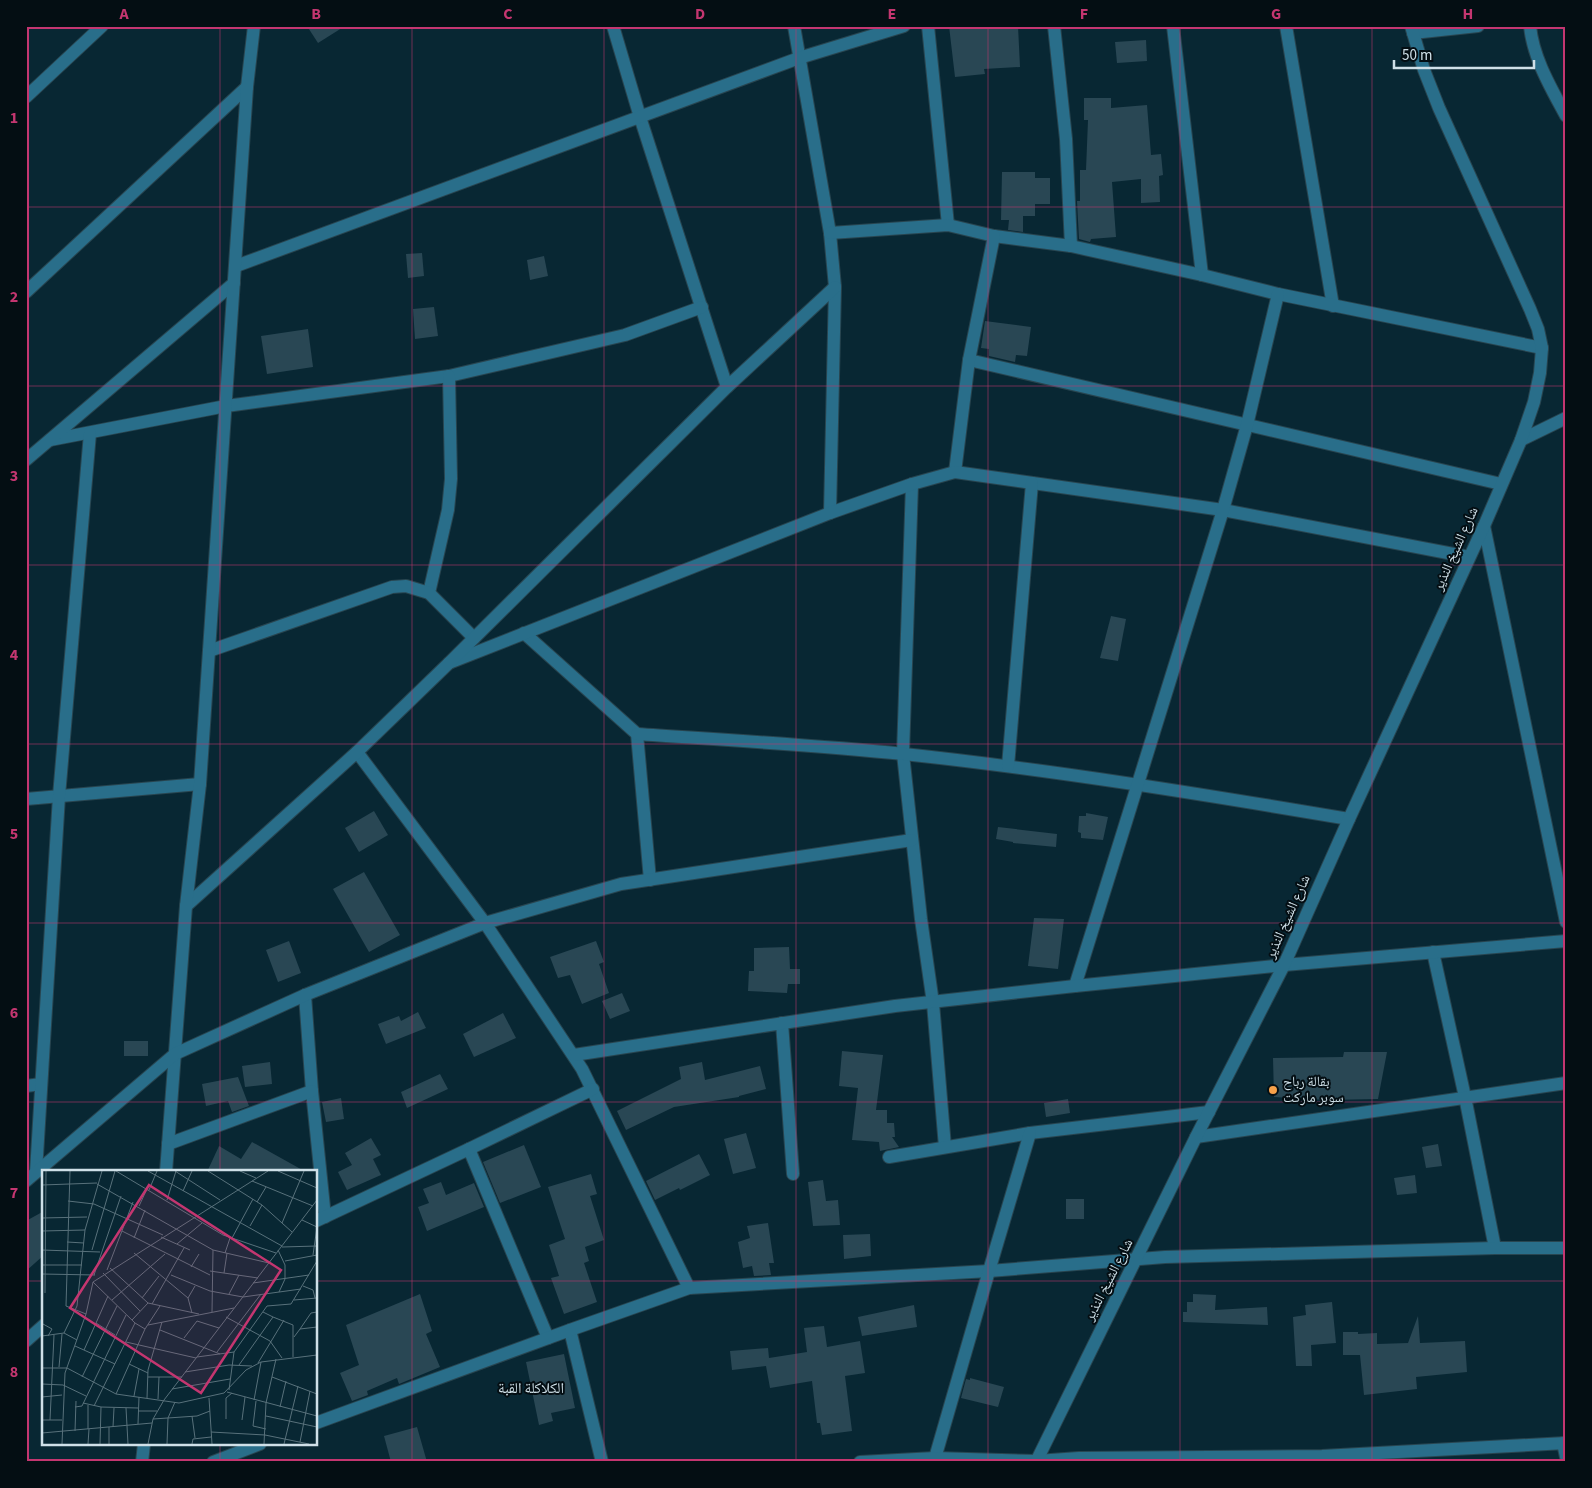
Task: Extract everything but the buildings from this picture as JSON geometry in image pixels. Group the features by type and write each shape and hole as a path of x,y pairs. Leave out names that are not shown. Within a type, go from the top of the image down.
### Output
{"street":[{"path":"26,97 102,26"},
{"path":"613,26 727,387"},
{"path":"794,26 830,233 835,286 830,513"},
{"path":"236,266 799,58 904,26"},
{"path":"928,26 948,225"},
{"path":"1054,26 1066,139 1071,246"},
{"path":"1173,26 1202,275"},
{"path":"1286,26 1333,306"},
{"path":"1412,30 1478,26"},
{"path":"1530,26 1536,53 1545,76 1566,116"},
{"path":"166,1170 186,906 200,784 247,87 256,28"},
{"name":"شارع الشيخ النذير","path":"1037,1461 1196,1137 1284,965 1484,526 1521,440 1534,402 1540,373 1542,348 1538,329 1439,108 1424,70 1412,30"},
{"path":"26,292 247,87"},
{"path":"830,233 948,225 994,236 1071,246 1333,306 1542,348"},
{"path":"956,472 969,360 994,236"},
{"path":"26,460 234,283"},
{"path":"186,906 357,752 450,663 727,387 835,286"},
{"path":"1075,986 1223,510 1247,425 1278,294"},
{"path":"50,440 226,406 449,376 626,335 702,308"},
{"path":"969,360 1501,484"},
{"path":"429,593 450,495 449,376"},
{"path":"1521,440 1566,418"},
{"path":"31,1176 41,1084 59,796 90,432"},
{"path":"450,663 830,513 912,484 956,472 1223,510 1469,557"},
{"path":"1008,766 1032,483"},
{"path":"912,484 903,754 933,1003 945,1146"},
{"path":"1484,526 1566,922"},
{"path":"209,651 392,587 406,586 429,593 474,638"},
{"path":"524,633 637,734 903,754 1008,766 1137,784 1349,819"},
{"path":"637,734 650,880"},
{"path":"357,752 485,923 574,1055 593,1088 689,1288"},
{"path":"26,799 200,784"},
{"path":"31,1176 175,1054 306,995 485,923 621,884 912,840"},
{"path":"574,1055 895,1006 1284,965 1566,942"},
{"path":"1433,952 1465,1097 1495,1248"},
{"path":"306,995 318,1170"},
{"path":"782,1023 792,1174"},
{"path":"1196,1137 1566,1082"},
{"path":"26,1086 41,1084"},
{"path":"318,1176 321,1219 593,1088"},
{"path":"168,1144 312,1091"},
{"path":"889,1157 1030,1133 1209,1112"},
{"path":"935,1458 1030,1133"},
{"path":"469,1149 548,1338"},
{"path":"318,1423 689,1288 989,1271 1165,1257 1495,1248 1566,1248"},
{"path":"26,1341 42,1327"},
{"path":"570,1330 602,1462"},
{"path":"860,1462 935,1458 1037,1461 1079,1458 1322,1456 1361,1458 1564,1443 1566,1457"},
{"path":"142,1462 144,1446"},
{"path":"213,1462 255,1446"}],"place":[{"name":"بقالة رباح سوبر ماركت","path":"1273,1090"}],"district":[{"name":"الكلاكلة القبة","path":"531,1388"}]}
